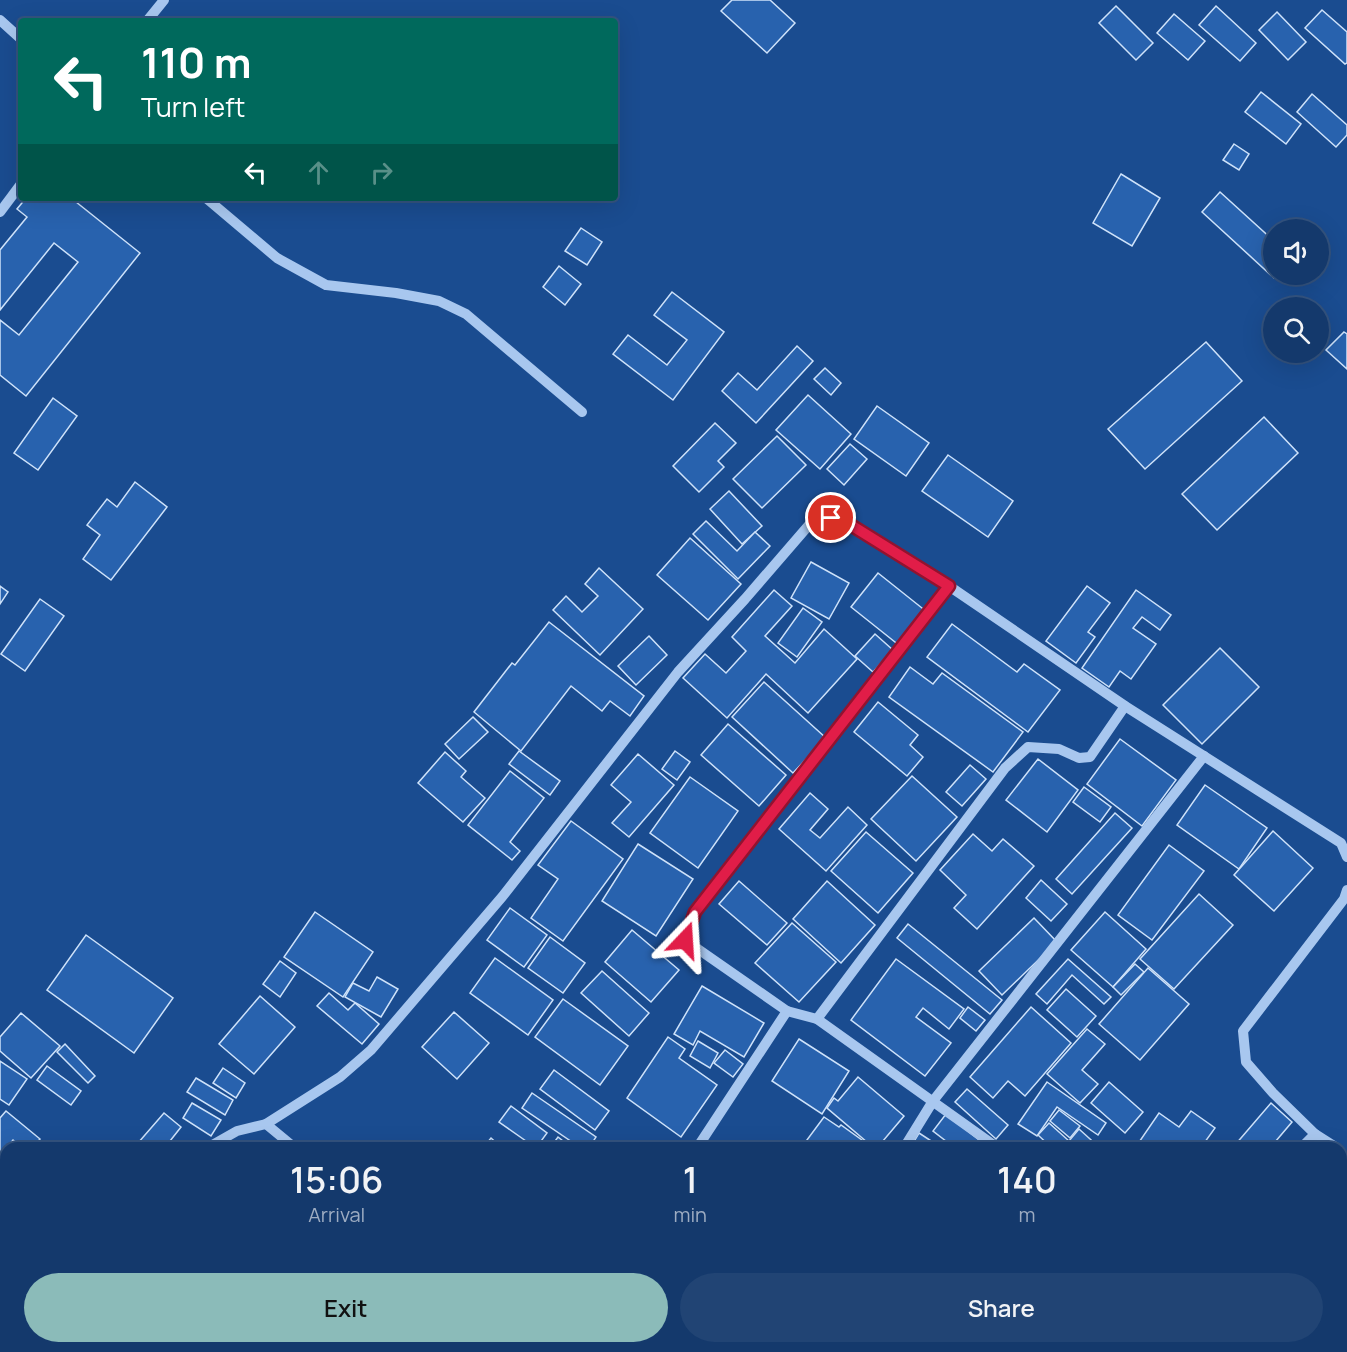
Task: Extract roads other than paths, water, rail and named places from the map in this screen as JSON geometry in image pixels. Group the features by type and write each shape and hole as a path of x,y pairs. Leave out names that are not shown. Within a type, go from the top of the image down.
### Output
{"street":[{"path":"149,18 164,0"},
{"path":"0,20 18,36"},
{"path":"0,212 18,188"},
{"path":"210,201 277,258 326,285 396,293 439,301 466,314 582,412"},
{"path":"218,1142 237,1131 266,1124 340,1077 370,1050 502,897 678,672 815,518 831,518 846,522 949,586 1125,706 1341,843 1347,857"},
{"path":"949,586 695,912 685,940 787,1011 818,1018 990,1142"},
{"path":"818,1018 1016,756 1028,747 1059,748 1079,758 1090,757 1125,706"},
{"path":"908,1142 933,1101 1204,756"},
{"path":"1328,1142 1315,1134 1273,1093 1246,1062 1243,1030 1344,899 1347,890"},
{"path":"701,1142 787,1011"},
{"path":"266,1124 288,1142"},
{"path":"1307,1142 1315,1134"}]}
